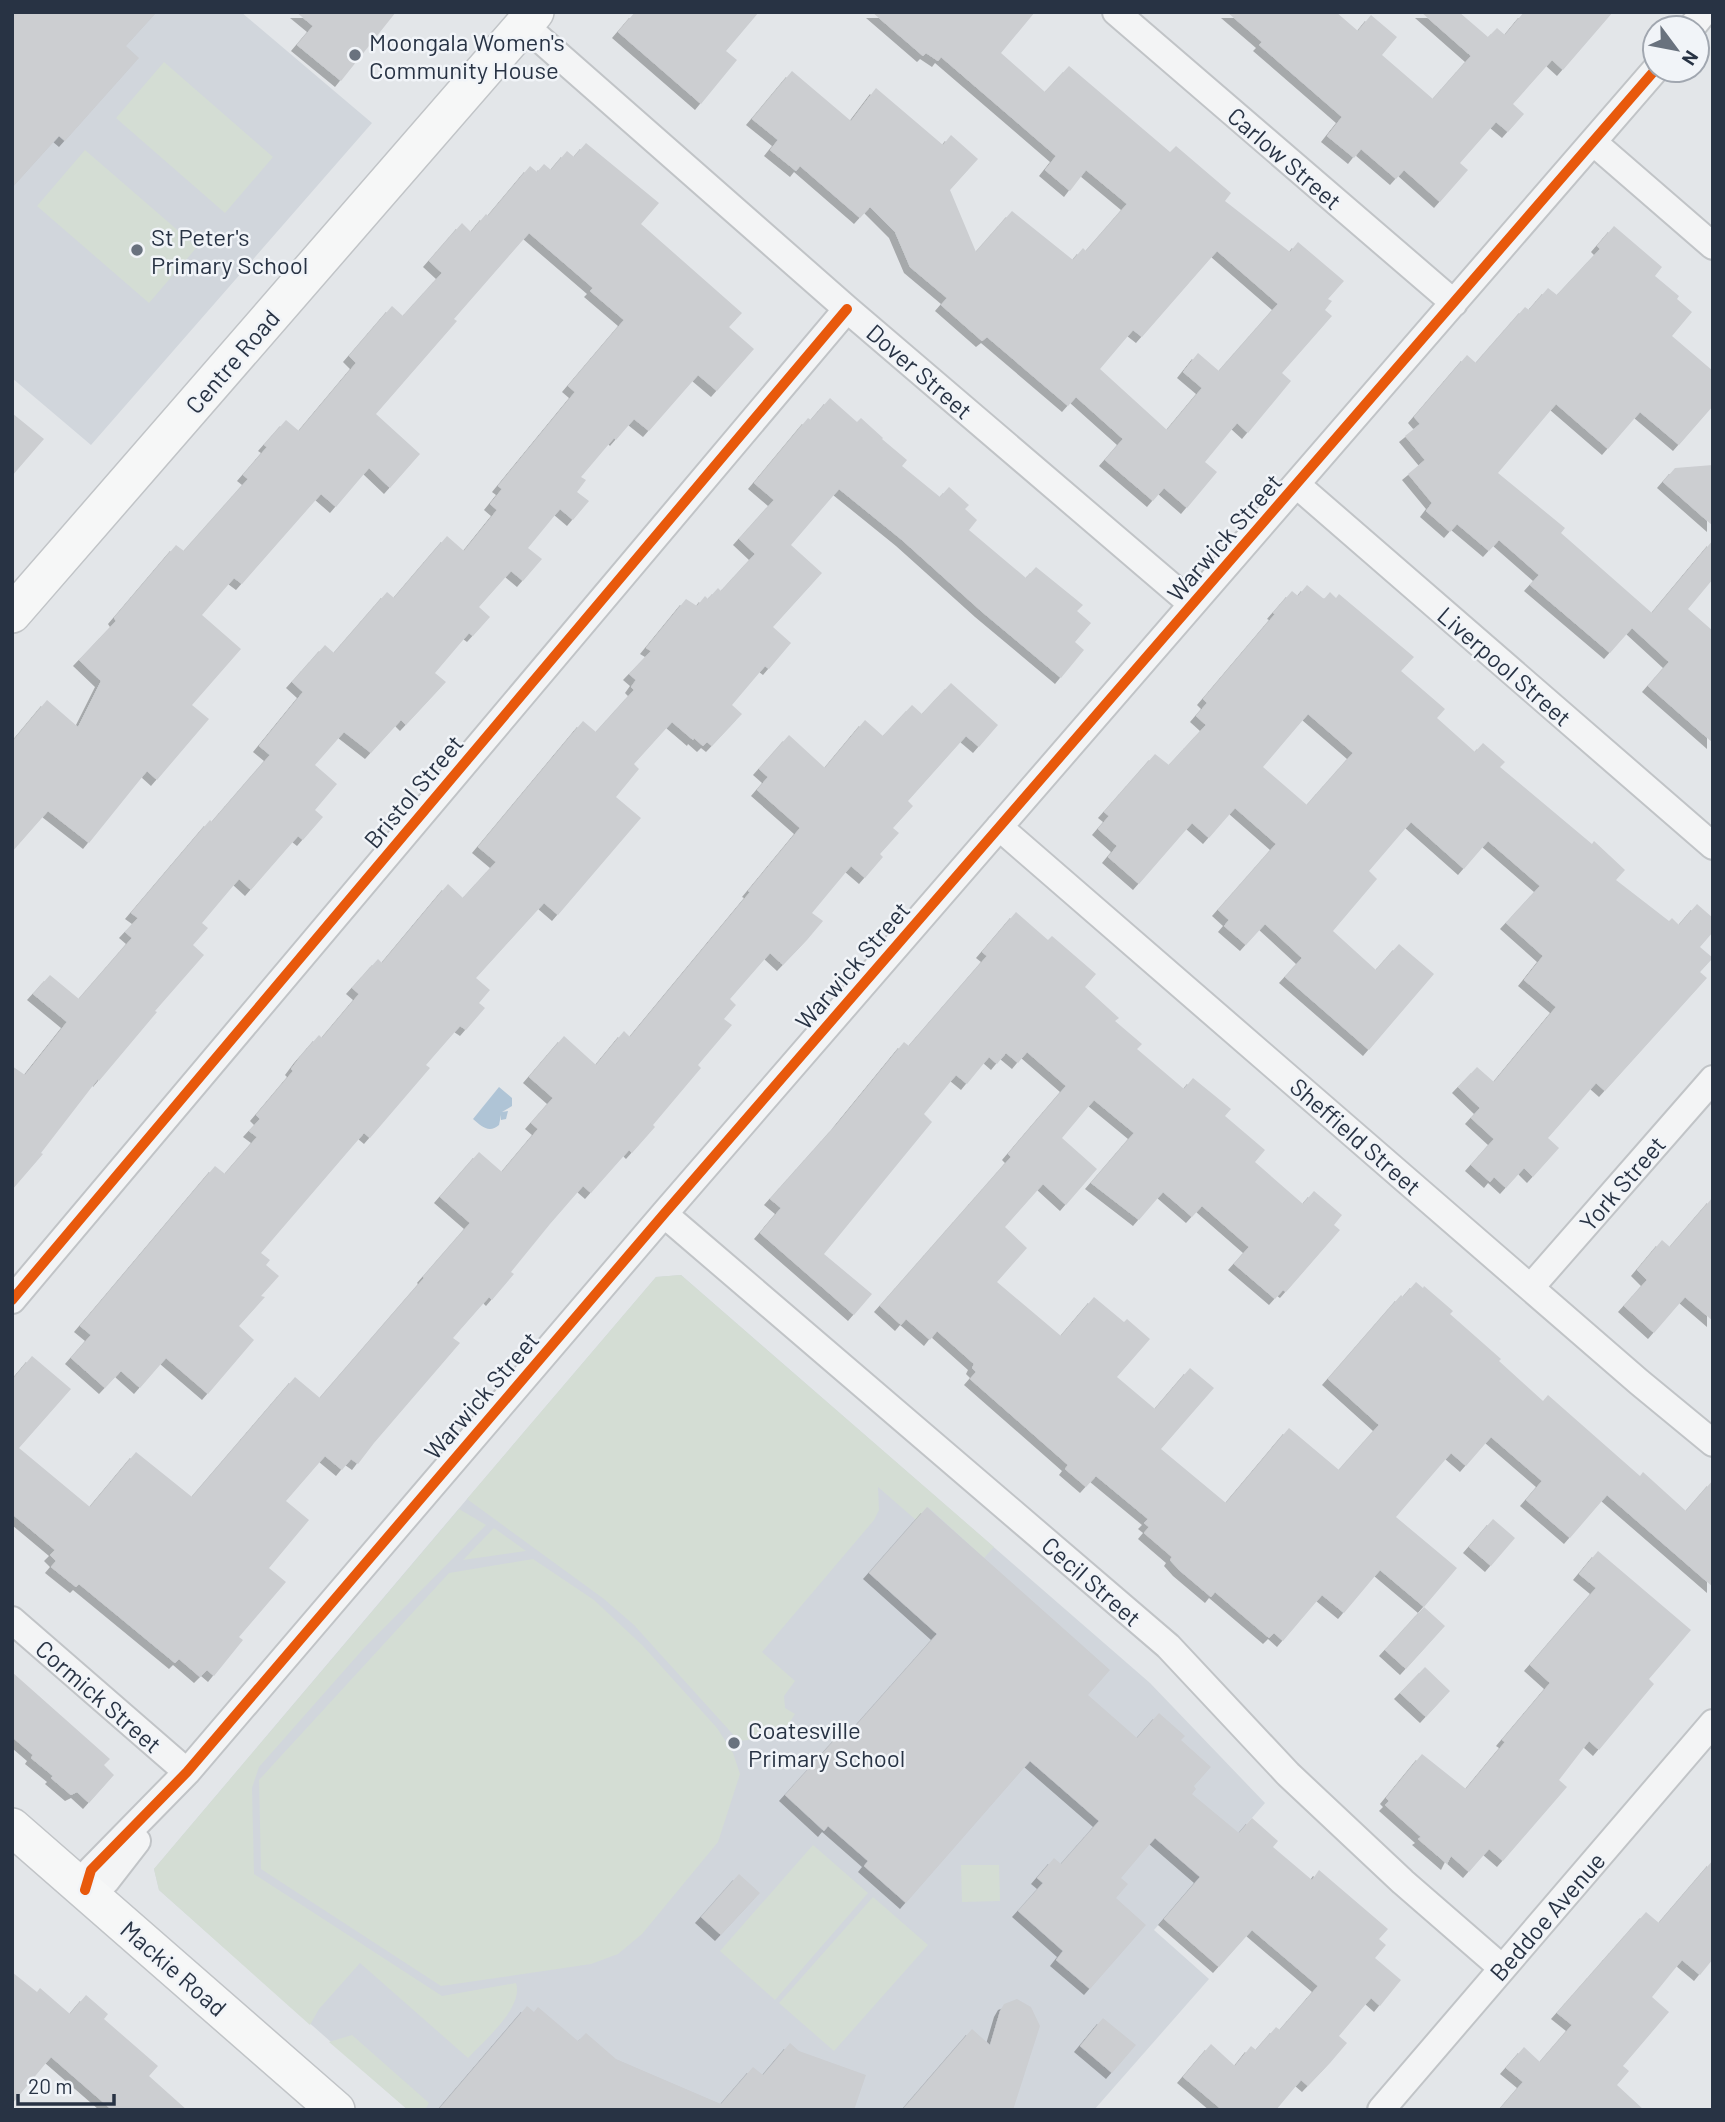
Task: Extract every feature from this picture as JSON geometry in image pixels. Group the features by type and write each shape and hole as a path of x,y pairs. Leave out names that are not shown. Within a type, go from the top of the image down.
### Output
{"main road":[{"name":"Centre Road","path":"12,614 529,18"},
{"name":"Mackie Road","path":"12,1827 336,2110"}],"street":[{"name":"Carlow Street","path":"1116,12 1454,303"},
{"name":"Dover Street","path":"529,18 847,309 1192,604"},
{"name":"Warwick Street","path":"85,1890 92,1870 181,1778 664,1214 1643,84"},
{"path":"1593,142 1713,246"},
{"name":"Bristol Street","path":"12,1300 847,309"},
{"name":"Liverpool Street","path":"1297,485 1713,846"},
{"name":"Sheffield Street","path":"999,828 1713,1443"},
{"name":"York Street","path":"1531,1287 1713,1079"},
{"name":"Cecil Street","path":"664,1214 1168,1646 1288,1774 1403,1882 1502,1968"},
{"name":"Cormick Street","path":"12,1620 181,1778"},
{"name":"Beddoe Avenue","path":"1381,2110 1713,1723"}],"shaded area":[{"name":"St Peter's Primary School","path":"12,12 241,12 372,123 91,445 12,378"},
{"path":"164,62 273,157 225,213 116,118"},
{"path":"85,150 197,247 149,303 37,206"},
{"name":"Coatesville Primary School","path":"681,1275 1150,1683 1265,1803 1154,1930 1209,1979 1094,2110 408,2110 159,1890 154,1869 467,1499 656,1277"},
{"path":"681,1275 994,1547 984,1558 928,1507 916,1520 878,1487 879,1510 874,1520 762,1652 795,1681 784,1696 785,1708 795,1714 781,1736 739,1741 634,1625 604,1599 467,1499 656,1277"},
{"path":"459,1509 486,1525 364,1648 259,1767 252,1788 254,1874 442,1996 516,1983 517,1992 509,2013 468,2058 360,1963 319,2009 310,2025 159,1890 154,1869"},
{"path":"494,1528 526,1551 463,1560"},
{"path":"533,1559 594,1600 642,1645 717,1728 733,1753 740,1774 718,1842 642,1934 618,1954 591,1964 441,1986 261,1869 259,1780 449,1573"},
{"path":"813,1845 868,1893 775,2000 720,1951"},
{"path":"961,1865 999,1865 1000,1901 962,1902"},
{"path":"873,1897 928,1945 834,2051 779,2003"},
{"path":"352,2035 429,2103 425,2110 408,2110 329,2042"}],"water":[{"path":"499,1087 512,1098 512,1106 502,1112 508,1111 506,1119 501,1120 501,1115 499,1125 492,1129 485,1128 473,1119"}],"building":[{"path":"12,12 157,12 126,46 139,58 65,141 59,136 12,188"},
{"path":"296,12 396,12 341,81 297,45 313,26"},
{"path":"635,12 759,12 726,51 737,60 701,104 618,32"},
{"path":"872,12 1035,12 1001,53 1045,92 1069,66 1170,152 1176,146 1231,193 1225,201 1290,252 1298,242 1344,281 1328,299 1332,301 1325,310 1332,316 1282,373 1291,381 1248,433 1237,423 1205,462 1217,472 1187,508 1164,488 1153,501 1105,460 1123,439 1076,397 1068,406 987,337 982,341 941,305 947,298 910,267 895,232 870,207 860,218 800,166 796,171 770,150 778,140 752,119 792,71 851,121 876,88 943,145 951,135 978,159 950,190 976,252 1012,211 1073,260 1083,248 1086,251 1127,204 1086,170 1070,191 1045,170 1056,156 941,57 938,61 926,53 923,56","holes":["1217,251 1278,304 1219,371 1198,353 1183,372 1202,388 1167,430 1100,369 1133,330 1142,337"]},
{"path":"1227,12 1336,12 1358,31 1371,15 1397,37 1382,55 1433,99 1471,56 1421,12 1459,12 1488,37 1497,28 1505,35 1524,12 1613,12 1563,70 1552,60 1513,104 1524,114 1508,132 1496,122 1460,163 1468,170 1440,202 1404,170 1396,179 1361,149 1354,158 1327,136 1342,117 1259,45 1262,42"},
{"path":"586,143 659,203 641,224 742,313 729,327 754,349 717,391 698,375 649,431 634,419 616,440 614,438 581,477 586,480 577,492 589,501 573,520 560,509 528,548 542,559 523,581 511,571 479,607 490,617 473,636 469,633 435,673 446,682 406,725 401,720 371,753 344,732 315,765 337,784 315,810 323,817 303,840 298,836 251,890 239,879 202,923 208,928 193,945 204,955 99,1081 98,1079 41,1153 43,1154 12,1190 12,1066 25,1075 67,1022 33,994 50,975 79,999 132,938 125,932 138,918 131,913 210,820 212,822 270,755 259,746 303,692 292,682 325,645 334,653 387,592 394,598 447,536 464,551 497,510 490,504 502,489 498,486 575,392 568,386 624,320 590,291 593,288 529,233 376,414 420,454 390,488 369,468 336,507 321,494 242,584 234,578 202,615 241,649 192,705 209,719 157,780 147,771 89,843 48,811 12,852 12,742 47,700 78,727 101,681 79,660 116,621 114,618 176,545 184,551 248,479 243,475 286,420 299,431 356,363 349,356 392,306 403,316 442,273 429,261 462,223 471,232 530,166 537,172 544,164 551,170 567,151 574,157"},
{"path":"1614,226 1662,267 1655,276 1679,296 1677,299 1692,312 1672,336 1713,371 1713,406 1679,445 1640,412 1608,449 1556,404 1498,473 1565,528 1561,533 1652,613 1713,540 1713,579 1688,609 1713,631 1713,743 1648,686 1669,662 1632,628 1610,653 1530,585 1539,575 1499,540 1489,551 1457,524 1450,532 1426,511 1432,503 1408,474 1425,460 1405,436 1420,424 1414,417 1467,355 1476,363 1525,307 1529,310 1548,288 1557,295 1600,249 1597,246"},
{"path":"830,398 857,422 861,418 907,460 902,466 940,497 949,487 969,505 965,509 977,520 969,530 1026,578 1036,567 1083,605 1077,611 1091,623 1075,642 1084,650 1061,678 839,489 791,545 822,573 773,627 791,643 769,669 765,666 732,705 742,714 712,746 707,742 703,746 694,738 693,740 672,722 634,764 639,769 616,797 641,818 558,915 544,903 476,978 490,990 479,1003 485,1008 466,1030 460,1026 426,1065 430,1068 370,1138 364,1133 261,1253 270,1260 266,1265 279,1276 261,1296 265,1297 239,1326 254,1340 208,1394 166,1358 140,1388 121,1371 105,1388 71,1358 91,1335 80,1326 215,1166 225,1174 257,1137 249,1131 260,1119 256,1115 293,1071 291,1069 300,1057 319,1035 322,1038 359,994 352,988 378,959 382,963 448,884 463,898 496,862 478,847 583,721 596,732 634,690 631,687 636,680 629,674 651,651 646,648 686,599 697,606 705,596 708,599 718,588 721,591 755,554 739,539 774,500 754,483 808,418 811,420"},
{"path":"12,413 44,439 12,476"},
{"path":"1713,465 1713,526 1663,482 1675,468"},
{"path":"1307,585 1324,599 1330,592 1336,598 1339,594 1414,657 1401,671 1445,709 1437,718 1475,752 1483,743 1505,762 1500,767 1592,844 1594,841 1625,870 1616,880 1669,921 1672,918 1679,925 1697,904 1713,918 1713,932 1700,947 1713,958 1700,972 1707,978 1605,1091 1596,1083 1548,1138 1559,1148 1533,1177 1524,1168 1506,1188 1494,1177 1490,1182 1471,1165 1494,1139 1471,1118 1480,1108 1458,1087 1477,1067 1494,1082 1556,1007 1524,980 1543,956 1506,923 1540,886 1488,841 1464,869 1411,822 1369,871 1377,879 1333,931 1376,970 1399,944 1434,974 1369,1050 1285,977 1302,958 1265,924 1246,945 1224,926 1229,920 1218,910 1276,844 1235,808 1209,838 1192,823 1139,884 1108,857 1117,846 1098,829 1109,816 1104,812 1155,754 1169,765 1206,725 1196,716 1207,703 1203,699 1292,591 1298,596","holes":["1308,714 1353,753 1307,805 1263,767"]},
{"path":"951,683 998,725 979,747 966,736 908,801 913,806 893,828 899,833 880,854 883,857 865,878 851,866 812,913 823,921 807,940 783,965 770,953 730,999 736,1005 724,1019 732,1025 698,1065 701,1068 653,1125 655,1127 632,1153 629,1150 591,1193 583,1186 511,1272 514,1274 492,1300 489,1297 453,1338 460,1343 358,1464 351,1459 342,1470 325,1456 286,1501 309,1520 269,1568 286,1582 239,1637 243,1640 214,1676 207,1670 200,1677 179,1659 175,1663 79,1584 76,1587 51,1567 56,1561 50,1555 55,1550 12,1514 12,1380 32,1356 71,1389 19,1448 90,1507 136,1452 192,1497 295,1377 320,1398 470,1223 440,1197 479,1152 502,1172 538,1129 531,1123 553,1098 529,1077 564,1036 596,1065 624,1031 630,1037 750,892 748,891 800,828 757,790 768,777 759,769 789,735 825,768 865,720 883,736 912,705 922,714"},
{"path":"1016,912 1048,940 1052,936 1096,974 1085,987 1119,1018 1115,1021 1142,1044 1137,1049 1184,1089 1193,1078 1231,1109 1225,1116 1265,1150 1255,1162 1303,1204 1314,1191 1342,1215 1334,1225 1340,1230 1286,1292 1283,1290 1275,1299 1234,1264 1249,1247 1202,1206 1192,1217 1163,1192 1139,1220 1091,1183 1134,1133 1094,1100 1062,1138 1097,1169 1066,1205 1043,1184 1005,1227 1027,1248 997,1282 1061,1336 1094,1297 1124,1322 1127,1319 1150,1339 1117,1377 1155,1409 1190,1368 1214,1388 1161,1449 1226,1503 1289,1428 1339,1470 1379,1425 1328,1379 1401,1295 1403,1297 1416,1282 1453,1311 1450,1314 1543,1401 1548,1395 1640,1476 1643,1472 1686,1511 1713,1480 1713,1587 1607,1495 1570,1538 1526,1500 1542,1481 1491,1437 1466,1466 1451,1453 1396,1517 1457,1568 1424,1607 1380,1570 1344,1613 1322,1595 1283,1641 1274,1633 1269,1638 1215,1592 1211,1597 1179,1570 1170,1560 1172,1557 1144,1533 1149,1527 1144,1523 1148,1519 1096,1476 1086,1487 1065,1469 1068,1465 970,1379 976,1372 972,1368 974,1364 937,1331 930,1340 906,1319 901,1325 880,1306 1011,1157 1008,1154 1066,1086 1027,1052 1018,1063 1006,1053 997,1064 989,1057 967,1084 956,1075 924,1114 932,1122 824,1254 872,1294 854,1315 760,1233 781,1208 770,1199 837,1124 904,1042 909,1046 987,956 982,952"},
{"path":"1713,1197 1713,1321 1685,1297 1654,1333 1624,1306 1647,1280 1637,1270 1662,1240 1670,1247"},
{"path":"927,1507 1110,1670 1088,1695 1137,1738 1159,1713 1185,1736 1181,1740 1211,1767 1194,1786 1196,1789 1192,1794 1239,1833 1252,1818 1278,1841 1273,1847 1312,1880 1319,1870 1388,1929 1379,1939 1386,1945 1375,1958 1401,1980 1380,2006 1371,1998 1339,2036 1347,2043 1308,2086 1301,2080 1276,2110 1222,2110 1183,2077 1211,2044 1235,2066 1251,2046 1256,2050 1276,2027 1280,2030 1318,1986 1252,1930 1219,1967 1164,1919 1200,1877 1155,1838 1121,1878 1128,1884 1116,1898 1146,1925 1090,1989 1056,1960 1063,1951 1018,1911 1043,1883 1037,1878 1054,1858 1061,1864 1099,1821 1030,1761 906,1903 864,1866 868,1861 828,1826 824,1831 785,1795 845,1728 850,1732 937,1634 869,1573"},
{"path":"1493,1519 1515,1538 1491,1566 1469,1547"},
{"path":"1598,1551 1691,1630 1649,1679 1654,1684 1599,1750 1589,1741 1559,1780 1567,1787 1503,1861 1489,1849 1469,1872 1451,1856 1447,1864 1385,1805 1389,1801 1386,1798 1422,1754 1466,1789 1505,1742 1502,1740 1550,1683 1530,1665 1596,1588 1579,1574"},
{"path":"1424,1607 1445,1626 1406,1669 1385,1650"},
{"path":"1425,1667 1450,1691 1426,1717 1400,1693"},
{"path":"12,1672 110,1759 104,1765 114,1775 89,1803 77,1792 71,1795 51,1778 53,1776 31,1758 33,1755 12,1737"},
{"path":"1713,1860 1713,1959 1700,1975 1682,1960 1652,1997 1669,2012 1623,2066 1629,2071 1617,2085 1644,2110 1499,2110 1523,2082 1506,2068 1524,2047 1540,2062 1572,2025 1557,2013 1646,1912 1659,1923"},
{"path":"739,1874 760,1893 721,1935 701,1917"},
{"path":"12,1972 37,1992 40,1988 70,2014 86,1995 108,2014 104,2019 158,2066 149,2076 187,2110 112,2110 51,2057 12,2104"},
{"path":"1017,1999 1031,2007 1040,2026 1013,2110 902,2110 972,2029 990,2045 1004,2004"},
{"path":"527,2006 534,2012 538,2007 578,2041 586,2033 616,2059 721,2104 753,2067 763,2075 790,2043 799,2051 866,2075 854,2110 438,2110"},
{"path":"1103,2018 1136,2045 1112,2073 1080,2046"}],"cycle path":[{"path":"85,1890 91,1870 187,1772 664,1214 1643,84"},
{"path":"12,1300 847,309"}],"place":[{"name":"Moongala Women's Community House","path":"355,55"},
{"name":"St Peter's Primary School","path":"137,250"},
{"name":"Coatesville Primary School","path":"734,1743"}]}
